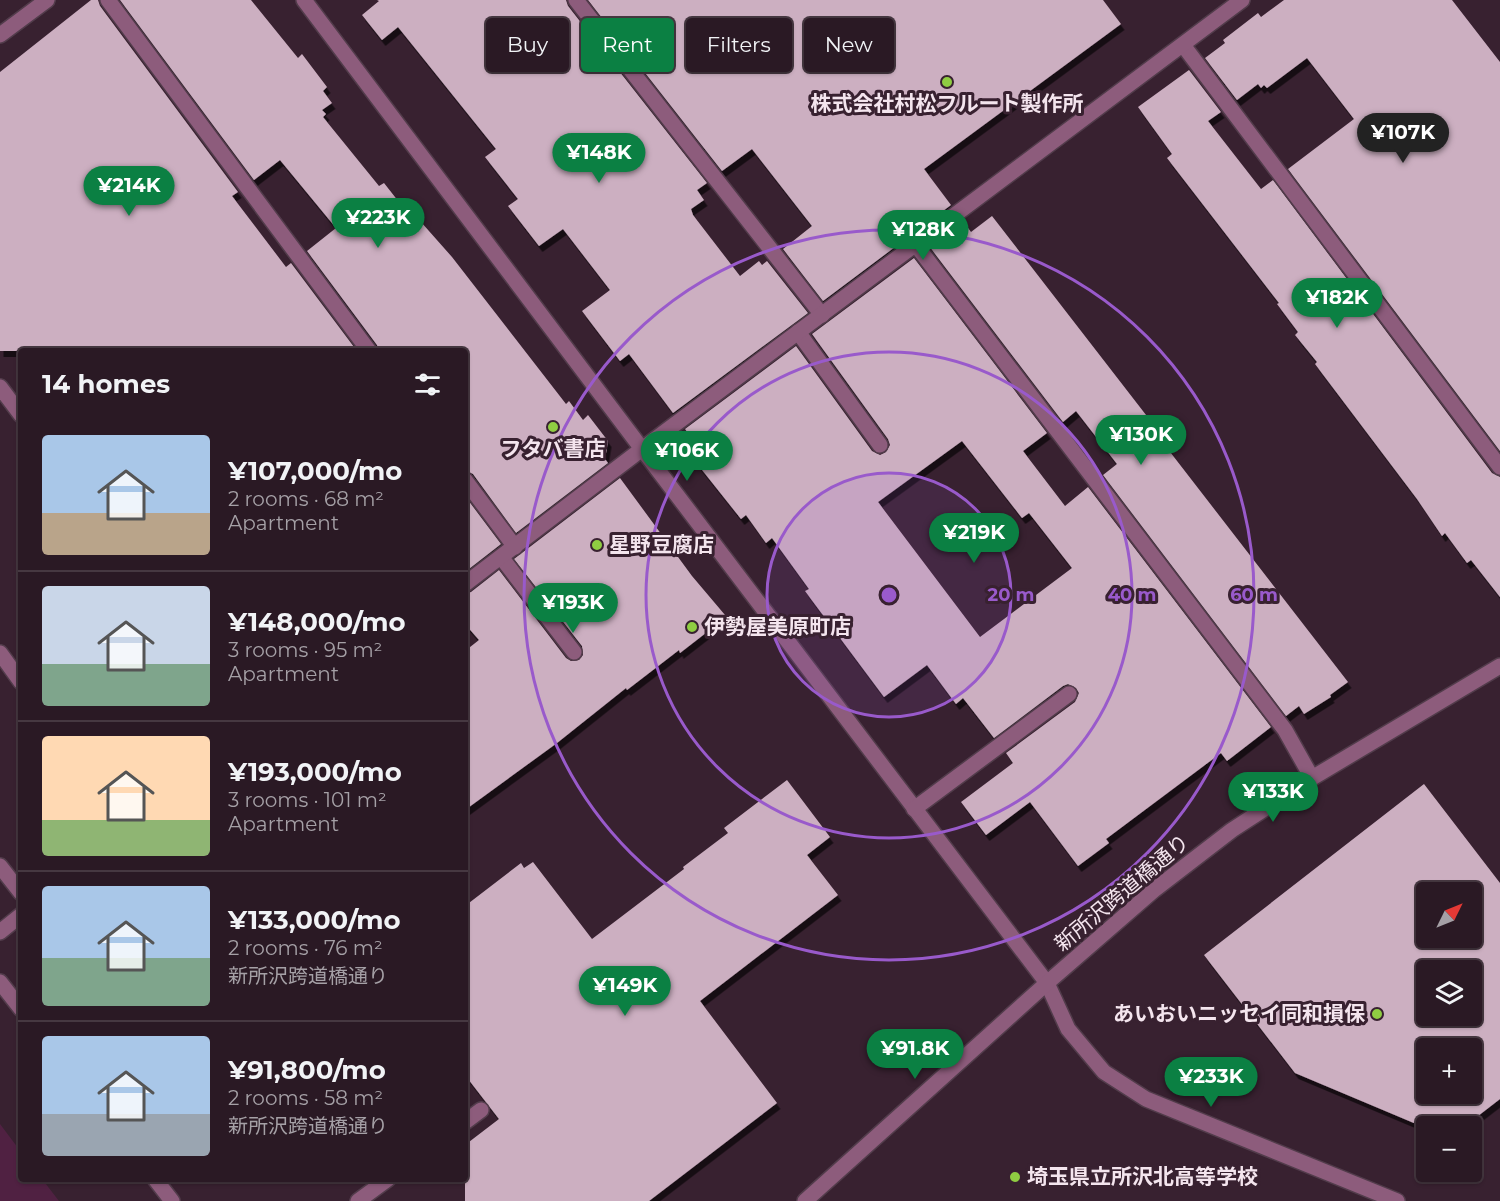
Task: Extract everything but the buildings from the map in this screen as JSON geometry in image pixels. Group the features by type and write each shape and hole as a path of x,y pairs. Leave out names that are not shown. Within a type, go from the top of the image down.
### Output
{"street":[{"path":"0,35 47,0"},
{"path":"108,0 367,348"},
{"path":"304,0 1047,983 1068,1029 1104,1072 1146,1099 1397,1201"},
{"path":"576,0 822,315"},
{"path":"468,582 1242,0"},
{"path":"1183,45 1500,467"},
{"path":"916,245 1286,730 1312,778"},
{"path":"798,332 880,445"},
{"path":"0,387 18,411"},
{"path":"468,484 515,547"},
{"path":"501,557 574,652"},
{"path":"0,653 18,678"},
{"name":"新所沢跨道橋通り","path":"805,1201 1154,890 1232,830 1312,778 1500,666"},
{"path":"914,809 1069,694"},
{"path":"0,866 18,889"},
{"path":"0,932 18,917"},
{"path":"0,982 18,1005"},
{"path":"468,1120 481,1110"},
{"path":"157,1182 172,1201"},
{"path":"358,1201 384,1182"}],"shaded area":[{"path":"0,1124 18,1148 18,1182 44,1182 59,1201 0,1201"}],"place":[{"name":"株式会社村松フルート製作所","path":"947,82"},
{"name":"フタバ書店","path":"553,427"},
{"name":"星野豆腐店","path":"597,545"},
{"name":"伊勢屋美原町店","path":"692,627"},
{"name":"あいおいニッセイ同和損保","path":"1377,1014"},
{"name":"埼玉県立所沢北高等学校","path":"1015,1177"}]}
